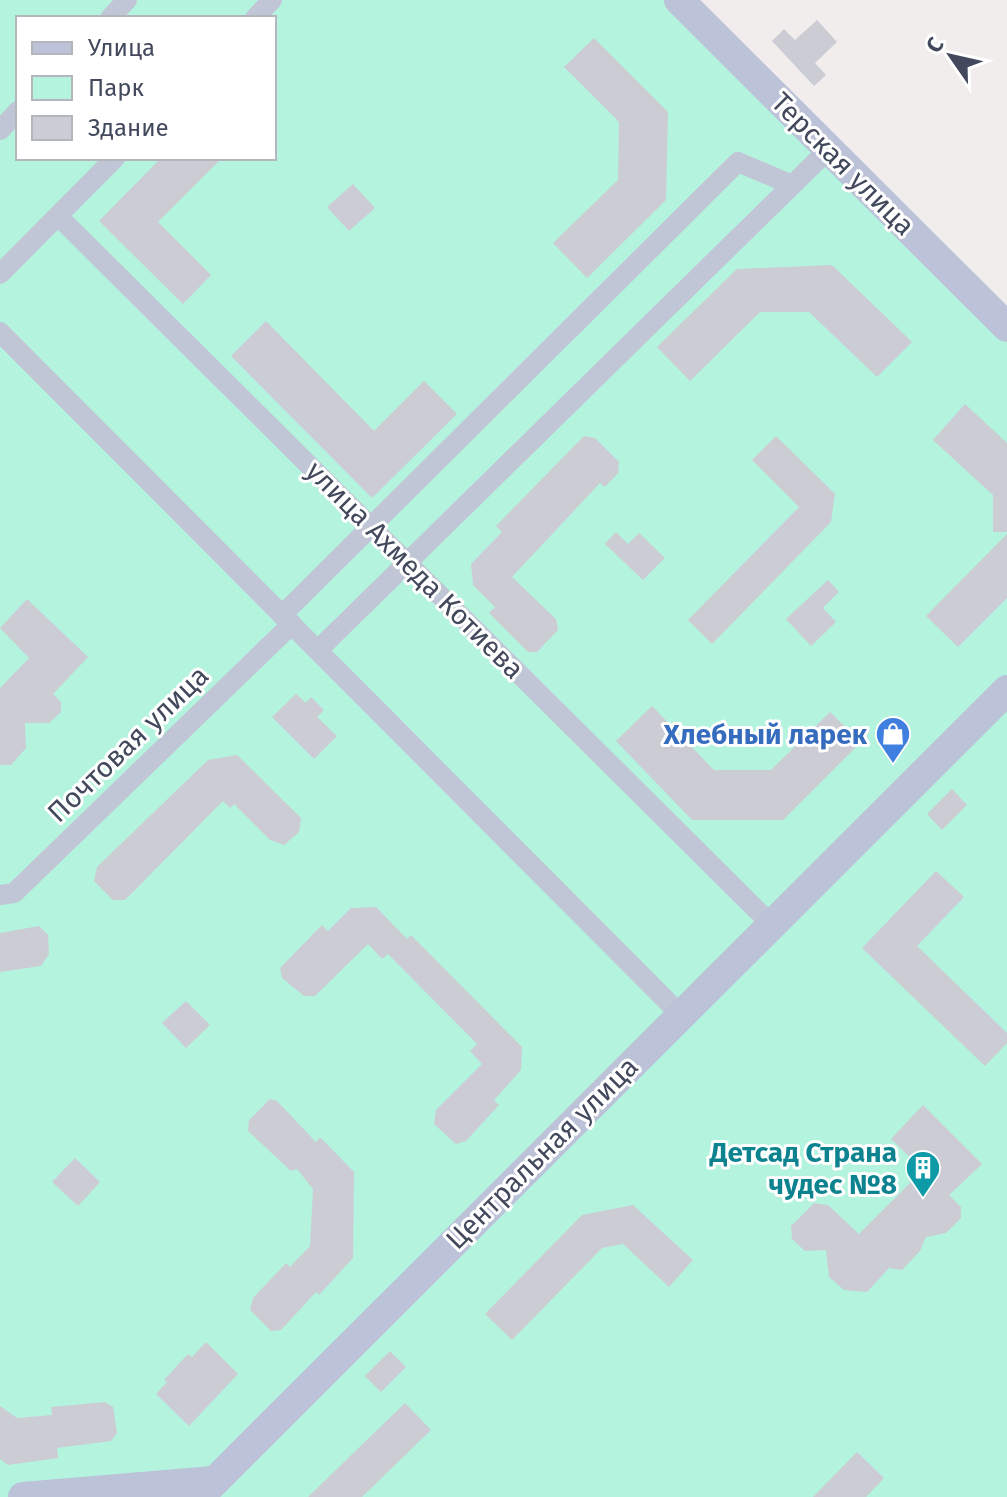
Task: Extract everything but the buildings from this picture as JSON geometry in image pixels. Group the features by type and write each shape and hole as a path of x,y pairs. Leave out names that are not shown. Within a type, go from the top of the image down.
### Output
{"street":[{"path":"112,16 127,0"},
{"path":"257,16 272,0"},
{"name":"Терская улица","path":"679,0 1007,327"},
{"path":"0,130 16,113"},
{"path":"318,650 829,149"},
{"path":"0,274 113,160"},
{"name":"Почтовая улица","path":"0,895 14,893 287,620 370,526 738,162 792,185"},
{"name":"улица Ахмеда Котиева","path":"58,216 772,925"},
{"path":"0,332 681,1015"},
{"name":"Центральная улица","path":"23,1497 206,1489 1007,690"}],"green space":[{"path":"0,0 679,0 1007,327 1007,1497 0,1497"}],"place":[{"name":"Хлебный ларек","path":"893,765"},
{"name":"Детсад Страна чудес №8","path":"923,1199"}]}
